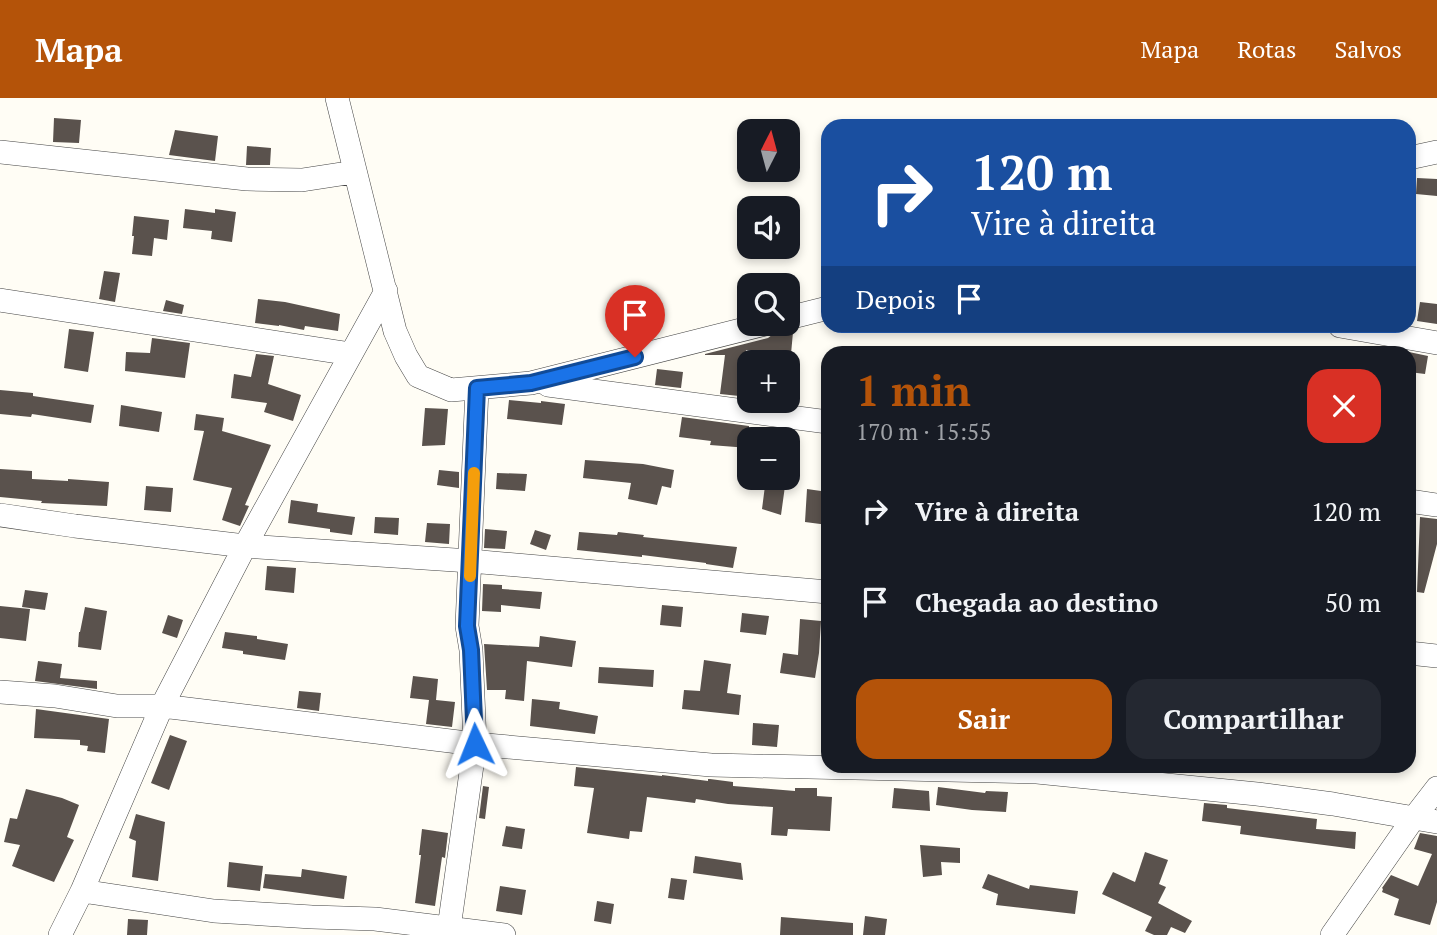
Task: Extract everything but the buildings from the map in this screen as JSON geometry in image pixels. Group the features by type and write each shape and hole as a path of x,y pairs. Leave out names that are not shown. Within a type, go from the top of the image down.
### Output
{"street":[{"path":"337,98 395,331 418,376 451,390 531,383 737,331"},
{"path":"0,152 247,179 302,180 354,172"},
{"path":"1416,157 1437,152"},
{"path":"1416,160 1437,166"},
{"path":"60,935 82,891 162,706 386,291"},
{"path":"0,300 351,354"},
{"path":"800,315 821,310"},
{"path":"1380,333 1437,343"},
{"path":"531,383 821,421"},
{"path":"448,932 475,744 471,650 467,626 477,388"},
{"path":"1416,502 1437,505"},
{"path":"0,515 246,546 470,561 821,591"},
{"path":"1416,654 1437,656"},
{"path":"0,692 55,696 117,706 162,706 475,744 711,765 821,767"},
{"path":"1047,773 1257,794 1437,822"},
{"path":"1332,935 1437,788"},
{"path":"82,891 214,911 375,919 448,932 504,935"}],"slow traffic":[{"path":"470,576 474,473"}],"route":[{"path":"475,744 471,650 467,626 477,388 531,383 635,357"}]}
